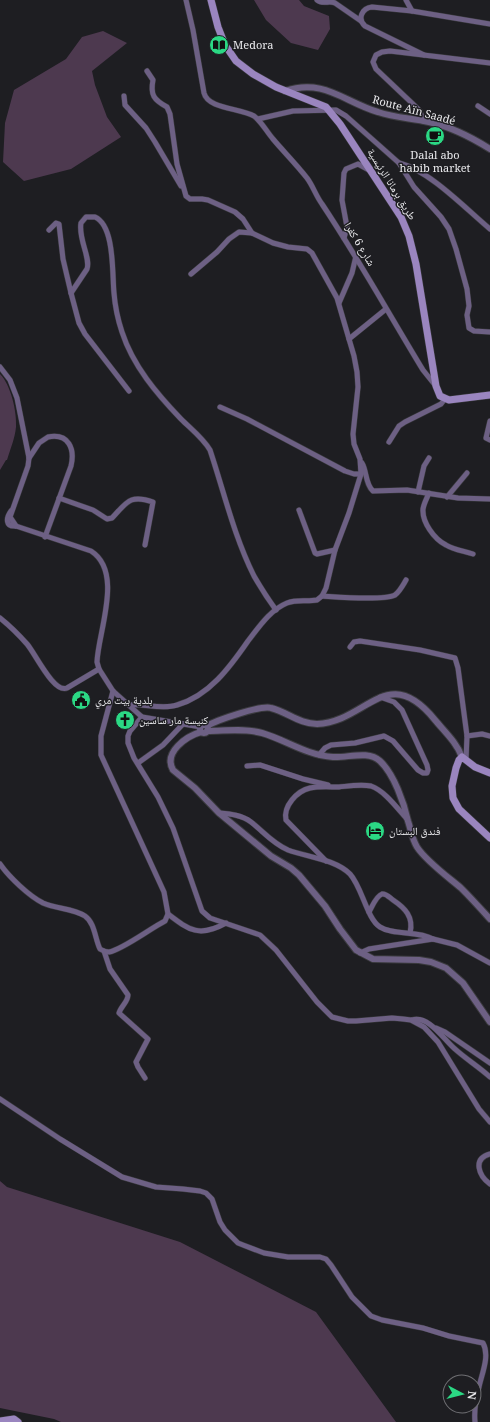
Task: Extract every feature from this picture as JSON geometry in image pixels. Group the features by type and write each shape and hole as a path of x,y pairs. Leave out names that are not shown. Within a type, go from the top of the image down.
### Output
{"main road":[{"name":"طريق برمانا الرئيسية","path":"211,0 218,27 230,54 236,61 253,74 285,91 320,104 328,110 340,124 401,217 409,236 422,300 436,386 440,396 445,399"},
{"path":"445,399 452,400 488,394"},
{"path":"490,773 475,767 465,757 457,764 452,790 454,802 459,809 490,838"},
{"path":"0,1421 14,1419 18,1422"}],"street":[{"path":"186,0 207,100 216,105 248,113 258,119 293,111 336,110 346,116 399,163 414,187 441,217 449,229 456,249 468,296 467,315 469,328 474,331 490,332"},
{"path":"317,0 322,2 332,1 361,21 362,24 369,29 424,55"},
{"path":"406,0 412,11"},
{"path":"361,21 362,13 369,7 412,11 490,24"},
{"path":"423,121 420,111 376,69 373,62 374,56 384,52 490,63"},
{"path":"147,71 153,80 151,90 156,102 167,107 170,114 177,164 186,196 190,199 208,200 240,216 246,221 252,233"},
{"name":"Route Aïn Saadé","path":"285,91 305,87 323,89 376,112 440,125 462,133 490,150"},
{"path":"124,96 125,105 146,128 156,142 184,190"},
{"path":"478,106 490,114"},
{"name":"شارع 6 كفرا","path":"258,119 308,179 356,256 423,370 436,386"},
{"path":"399,163 409,166 432,180 451,194 490,229"},
{"path":"344,238 348,227 342,200 344,173 346,169 358,164 370,170"},
{"path":"70,293 89,265 82,244 80,223 86,217 95,217 102,222 112,248 116,306 122,332 133,359 148,381 180,417 206,443 210,450 226,505 244,552 254,574 276,610"},
{"path":"49,230 56,224 59,224 70,293 79,323 85,334 129,391"},
{"path":"191,274 217,252 234,234 239,232 252,233 273,244 310,250 332,287 339,303 354,356 358,382 353,434 354,444 366,471 369,486 373,491 378,492 401,489 447,497 490,498"},
{"path":"339,303 352,273 356,256"},
{"path":"349,339 386,309"},
{"path":"0,367 10,380 17,398 29,458 28,466 11,511 8,515 7,522 11,526 16,526 45,537 91,551 97,555 104,565 106,572 107,605 96,660 99,670 113,691 142,717 204,729 260,732 297,748 319,755 339,758 365,755 378,759 389,771 403,804 412,838 418,848 462,889 490,919"},
{"path":"389,442 399,426 441,404 445,399"},
{"path":"220,408 247,419 345,472 361,474"},
{"path":"490,421 485,435 486,438 490,440"},
{"path":"29,458 39,443 48,436 61,438 72,448 72,460 45,537"},
{"path":"418,492 424,466 429,458"},
{"path":"128,705 140,704 176,706 194,698 224,672 260,624 276,610 293,601 315,601 322,596 326,588 335,550 349,513 361,474 360,459"},
{"path":"447,497 467,473"},
{"path":"429,494 424,504 423,513 427,524 433,533 444,544 473,554"},
{"path":"59,498 74,502 93,510 106,519 112,518 125,503 133,499 144,499 153,502 145,545"},
{"path":"299,510 315,553 318,554 335,550"},
{"path":"322,596 374,598 391,596 400,590 406,580"},
{"path":"0,618 25,641 50,679 62,689 67,688 99,670"},
{"path":"350,647 352,643 360,641 420,650 455,658 458,668 467,736 465,757"},
{"path":"0,864 16,882 43,903 85,916 90,922 100,949 104,951 109,952 122,946 165,921 168,914 164,892 101,756 101,736 113,691"},
{"path":"465,757 427,711 415,701 396,694 379,697 352,713 330,722 312,724 268,707 229,717 195,734 177,746 172,753 171,766 173,770 195,788 219,813 272,856 299,875 325,906 353,948 373,959 418,960 431,962 446,968 463,983 490,1022"},
{"path":"319,755 325,748 331,745 384,736 393,741 418,770 425,774 427,773 427,764 402,710 394,702 379,697"},
{"path":"142,717 133,726 128,736 128,743 158,797 173,828 182,851 200,909 206,916 260,935 270,944 304,984 317,1002 332,1016 348,1021 392,1018 420,1020 443,1030 490,1063"},
{"path":"138,763 163,745 183,724"},
{"path":"467,736 482,734 490,736"},
{"path":"247,766 260,765 303,779 339,786"},
{"path":"327,862 286,820 286,810 290,802 306,789 316,787 373,786 387,797 408,819"},
{"path":"219,813 244,818 252,822 274,843 289,850 327,862 343,869 351,876 361,893 369,912 378,926 386,930 422,934 457,945 490,963"},
{"path":"369,912 378,897 381,894 385,894 407,911 411,921 410,933"},
{"path":"168,914 189,929 212,929 226,923"},
{"path":"360,953 368,949 433,938"},
{"path":"104,951 110,970 128,995 128,999 119,1013 148,1039 136,1062 145,1078"},
{"path":"411,1020 424,1027 438,1042 479,1109 490,1122"},
{"path":"434,1027 454,1049 490,1077"},
{"path":"438,1042 443,1038"},
{"path":"0,1099 60,1139 122,1177 156,1187 183,1188 206,1193 212,1199 220,1222 225,1230 243,1246 264,1253 288,1257 320,1257 326,1260 331,1265 352,1297 376,1319 483,1343 487,1347 490,1354 486,1372 479,1386 474,1422"},
{"path":"490,1154 482,1157 479,1164 482,1176 490,1184"}],"shaded area":[{"path":"254,0 299,0 304,6 329,16 330,29 318,50 291,43 266,20"},
{"path":"103,31 127,43 92,71 95,85 107,117 121,137 71,169 24,181 3,162 5,123 14,90 66,59 82,37"},
{"path":"0,374 10,392 14,407 16,427 14,440 7,460 0,470"},
{"path":"0,1181 7,1187 180,1242 316,1312 396,1422 61,1422 54,1419 0,1408"}],"place":[{"name":"Medora","path":"219,45"},
{"name":"Dalal abo habib market","path":"435,136"},
{"name":"بلدية بيت مري","path":"81,700"},
{"name":"كنيسة مار ساسين","path":"125,720"},
{"name":"فندق البستان","path":"375,831"}]}
